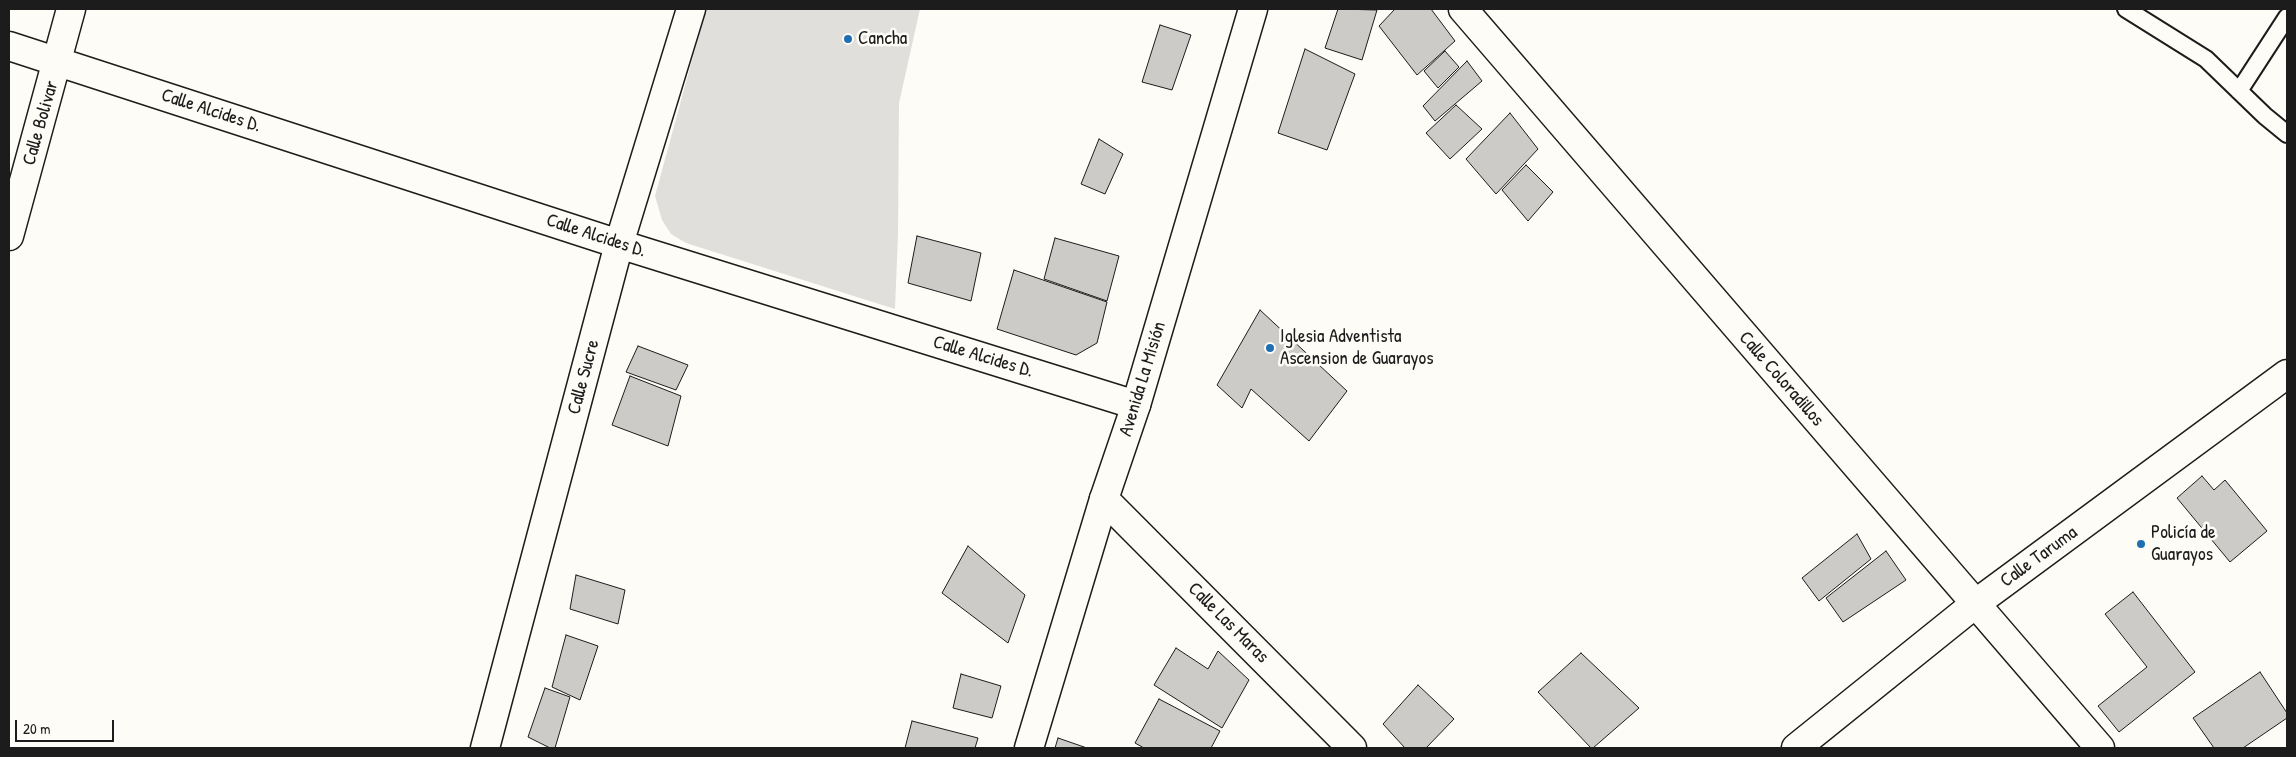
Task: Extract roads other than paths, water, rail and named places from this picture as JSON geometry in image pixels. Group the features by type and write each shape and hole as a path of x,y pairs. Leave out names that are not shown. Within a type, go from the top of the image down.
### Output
{"street":[{"name":"Calle Bolivar","path":"9,236 71,9"},
{"name":"Calle Sucre","path":"485,748 620,244 691,9"},
{"name":"Avenida La Misión","path":"1029,748 1104,499 1136,405 1253,9"},
{"name":"Calle Coloradillos","path":"1463,9 2100,748"},
{"name":"Calle Alcides D.","path":"9,46 620,244 1136,405"},
{"name":"Calle Taruma","path":"1796,748 1975,604 2287,374"},
{"name":"Calle Las Maras","path":"1104,499 1352,748"}],"lane":[{"path":"2126,9 2206,59 2265,116 2287,134"},
{"path":"2239,90 2287,17"}],"place":[{"name":"Cancha","path":"848,39"},
{"name":"Iglesia Adventista Ascension de Guarayos","path":"1270,348"},
{"name":"Policía de Guarayos","path":"2141,544"}]}
